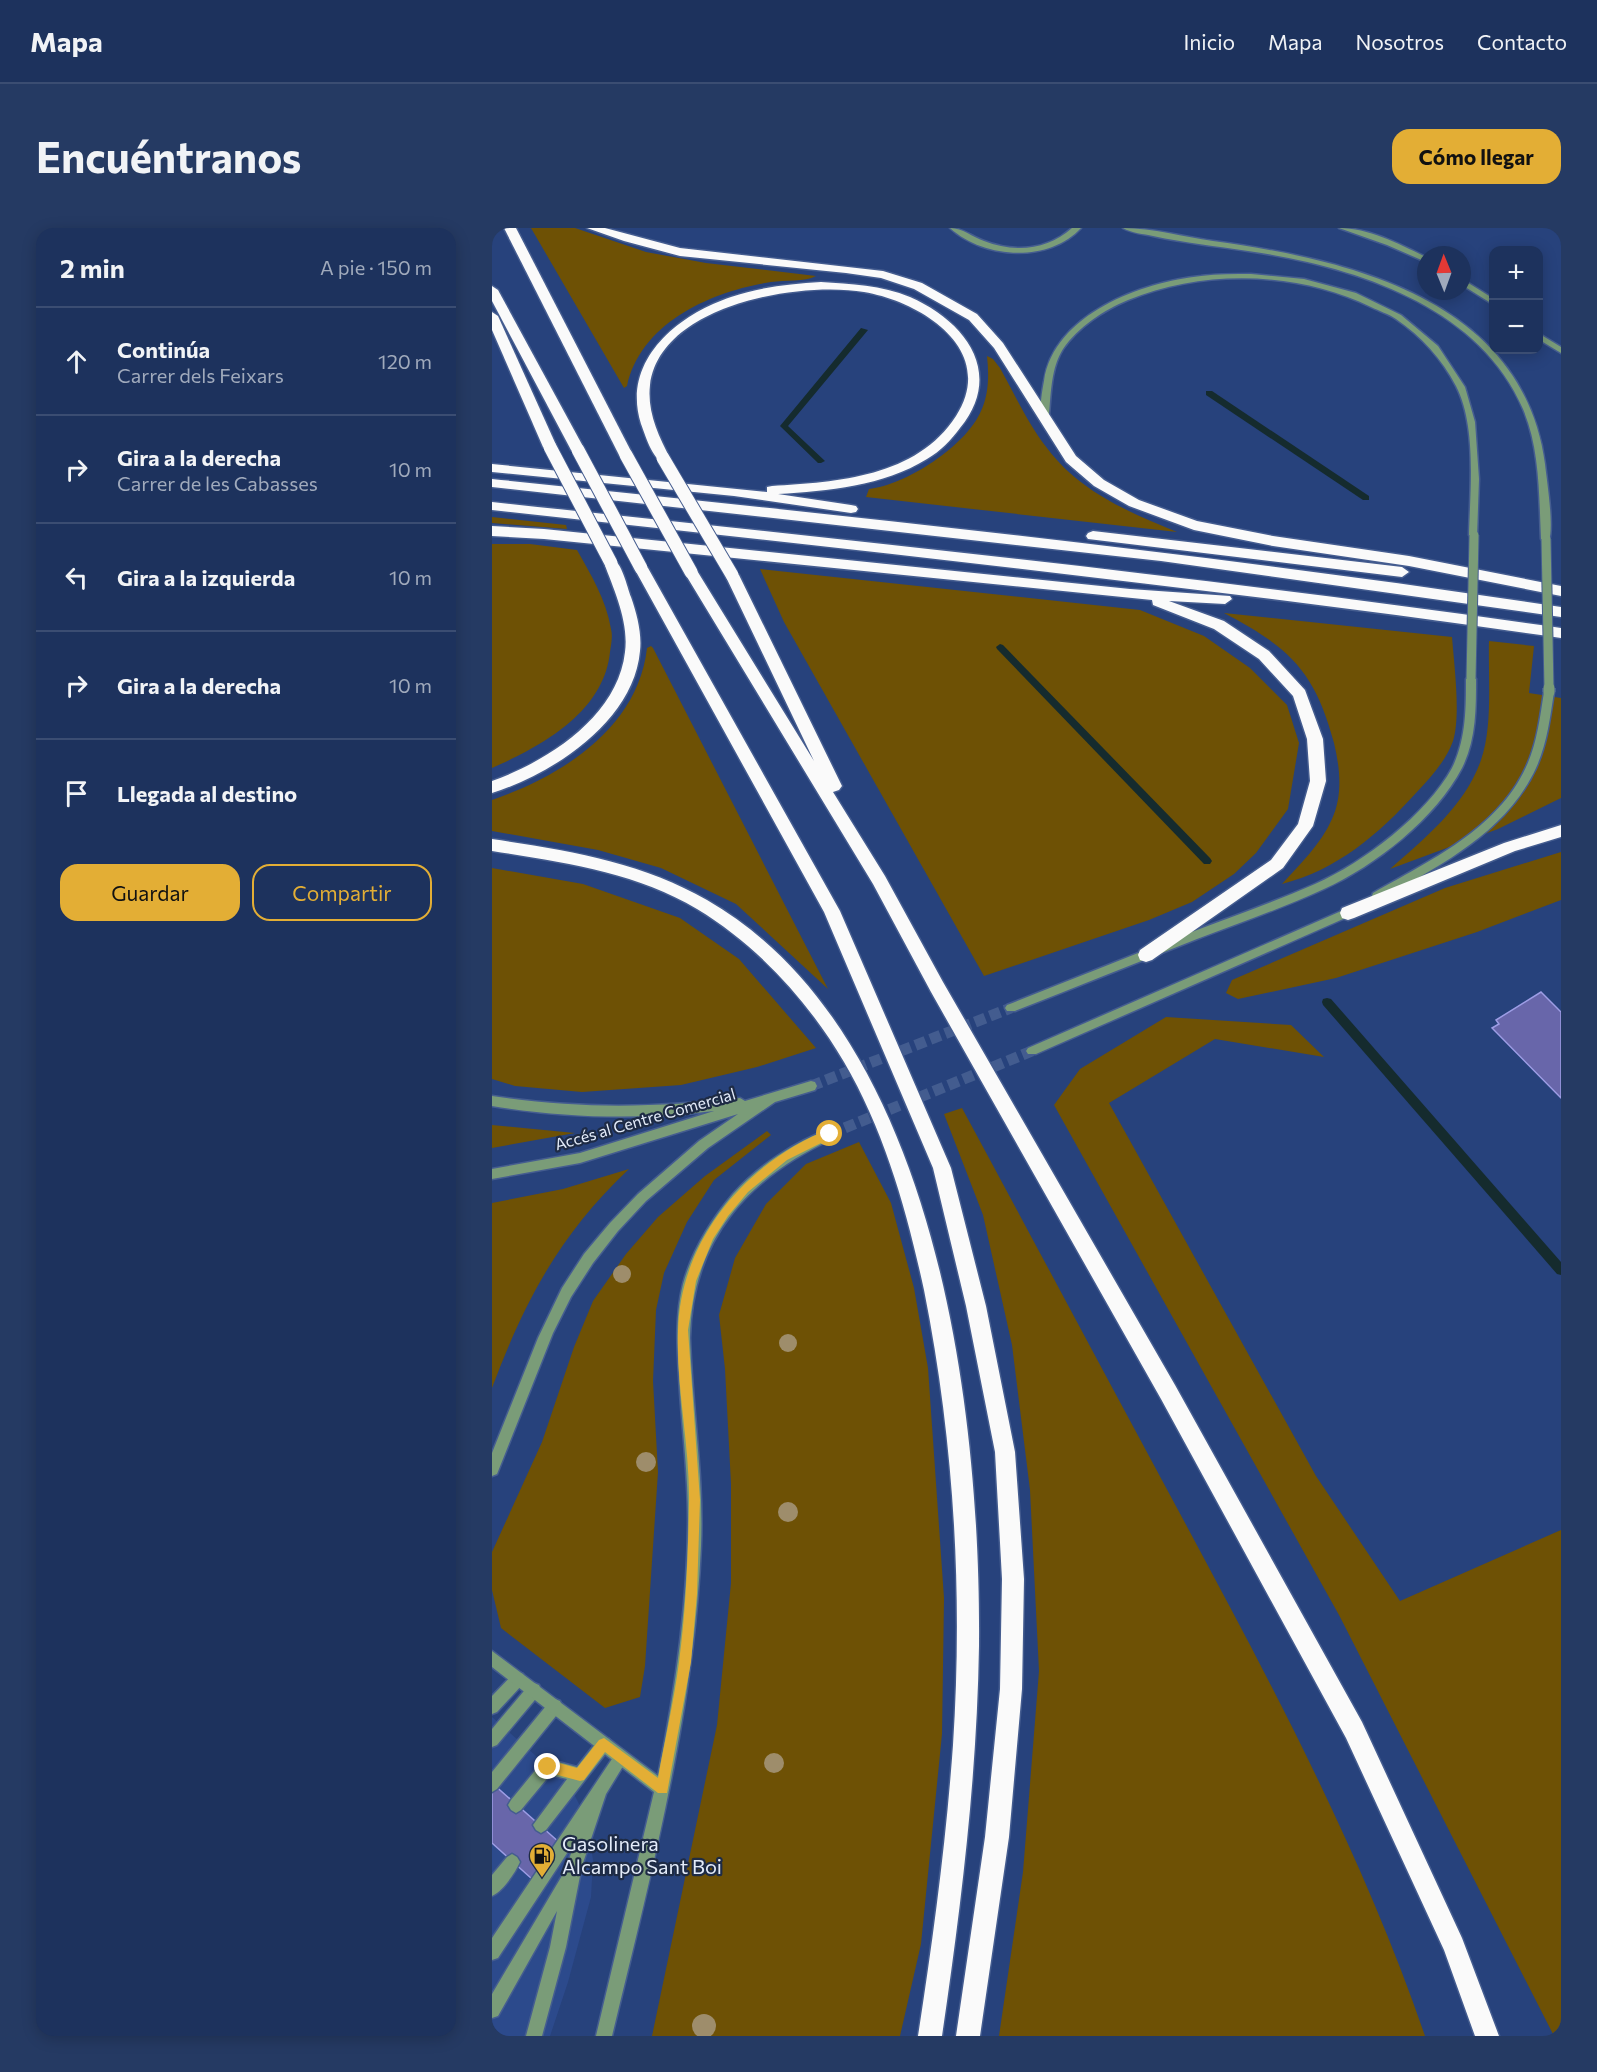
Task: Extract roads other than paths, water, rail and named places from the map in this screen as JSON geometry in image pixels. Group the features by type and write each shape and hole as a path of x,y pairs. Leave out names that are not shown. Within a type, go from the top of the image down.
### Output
{"highway":[{"path":"510,228 626,455 691,572 879,880"},
{"path":"593,228 680,252 738,260 846,269 883,275 918,286 973,317 999,345 1022,385 1045,415 1055,437 1071,459 1099,483 1144,507 1205,527 1273,541 1409,561 1520,585"},
{"path":"734,492 822,488 873,478 915,460 951,434 970,404 975,384 971,356 956,332 920,306 898,297 861,288 803,285 762,291 704,312 674,333 651,359 643,384 644,408 650,431 663,458 732,575 879,880 937,987 1168,1392 1354,1730 1454,1947 1487,2036"},
{"path":"492,290 641,568 832,910 942,1168 976,1306 1005,1452 1013,1578 1011,1689 997,1837 968,2036"},
{"path":"492,316 550,447 611,563 632,624 633,654 622,687 607,711 579,740 543,765 492,787"},
{"path":"492,468 734,492 826,506 1561,591"},
{"path":"492,483 906,526 1160,556 1561,612"},
{"path":"492,506 983,559 1373,606 1561,633"},
{"path":"492,531 544,534 1131,594 1373,606"},
{"path":"1131,594 1167,604 1220,625 1264,655 1300,694 1315,740 1318,780 1305,826 1277,864 1146,955"},
{"path":"1348,913 1510,847 1561,831"},
{"path":"492,844 597,864 637,875 671,887 707,907 740,930 806,990 836,1031 874,1100 904,1174 943,1326 957,1408 967,1524 968,1673 961,1785 955,1850 930,2036"}],"street":[{"path":"954,228 967,238 986,246 1009,250 1033,249 1055,243 1072,234 1077,228"},
{"path":"1032,1051 1348,913 1453,852 1502,814 1523,785 1544,735 1549,692 1546,539 1542,471 1538,447 1526,408 1518,391 1494,358 1477,340 1445,315 1415,296 1352,270 1290,255 1127,228"},
{"path":"1343,228 1390,243 1417,256"},
{"path":"1011,1008 1321,886 1352,869 1388,844 1427,807 1459,764 1470,724 1474,535 1473,428 1461,387 1453,372 1428,341 1410,326 1369,302 1335,289 1265,277 1196,278 1161,285 1127,296 1095,314 1059,349 1048,376 1045,415"},
{"path":"1471,287 1490,300"},
{"path":"1543,338 1561,351"},
{"name":"Accés al Centre Comercial","path":"492,1174 580,1158 811,1086"},
{"name":"Accés al Centre Comercial","path":"492,1101 531,1108 613,1114 666,1112 771,1099"},
{"name":"Accés al Centre Comercial","path":"492,1469 548,1328 586,1261 639,1199 669,1172 730,1125 771,1099"},
{"path":"604,2036 663,1789 685,1662 691,1594 694,1500 683,1330 691,1281 709,1236 724,1213 745,1189 783,1157 830,1134"},
{"path":"492,1658 663,1789"},
{"path":"492,1707 518,1678"},
{"path":"492,1740 534,1690"},
{"path":"492,1784 555,1706"},
{"path":"541,1826 604,1744"},
{"path":"492,1952 621,1758"},
{"path":"516,1805 548,1767 580,1775"},
{"path":"534,2036 558,1947 574,1866 599,1792"},
{"path":"492,1888 512,1862"},
{"path":"492,2010 574,1866"}],"waterway":[{"path":"821,461 784,426 864,330"},
{"path":"1209,393 1366,498"},
{"path":"1000,647 1207,861"},
{"path":"1327,1002 1561,1270"}],"tunnel":[{"path":"811,1086 1011,1008"},
{"path":"830,1134 1032,1051"}],"place":[{"name":"Gasolinera Alcampo Sant Boi","path":"542,1879"}]}
